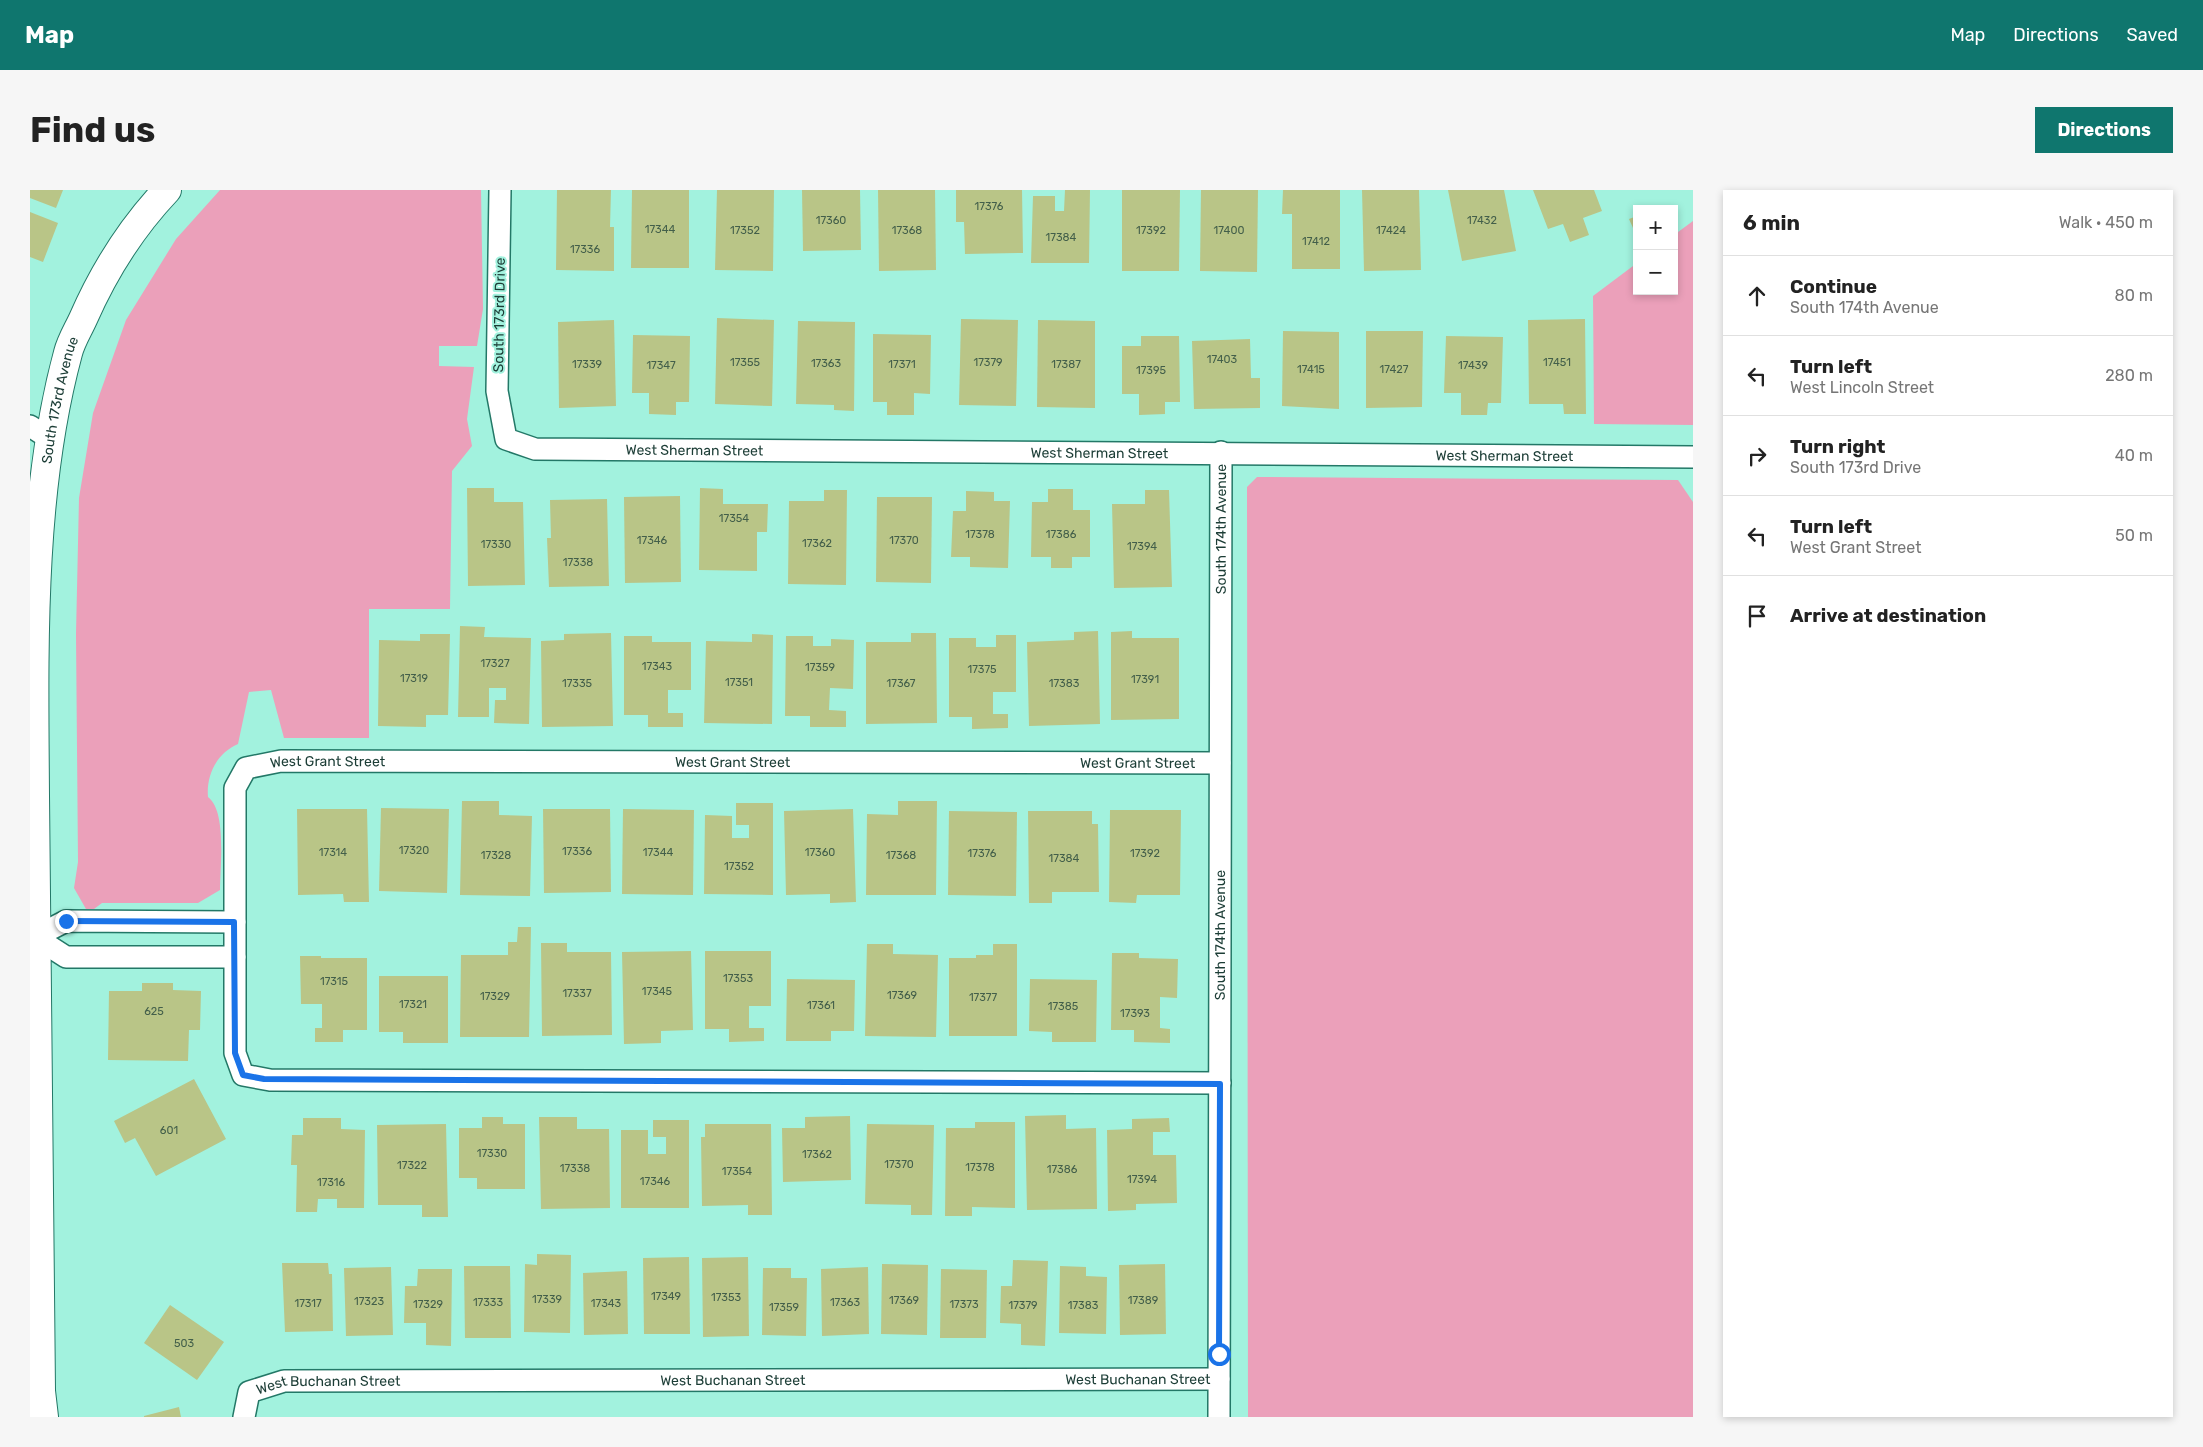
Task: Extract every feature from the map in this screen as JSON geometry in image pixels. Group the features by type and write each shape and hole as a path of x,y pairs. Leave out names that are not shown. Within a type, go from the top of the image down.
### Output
{"street":[{"name":"South 173rd Avenue","path":"44,1417 41,1391 35,937 34,604 39,506 36,433 68,351 100,280 149,209 167,190"},
{"name":"South 173rd Drive","path":"500,190 497,391 506,440"},
{"name":"West Sherman Street","path":"506,440 535,449 1221,452 1693,457"},
{"name":"South 174th Avenue","path":"1219,1417 1221,452"},
{"name":"West Grant Street","path":"234,922 234,788 246,768 281,761 1220,763"},
{"path":"234,958 66,957 35,937 66,921 234,922 235,1053 243,1075 279,1080 1220,1084"},
{"name":"West Buchanan Street","path":"244,1417 249,1392 284,1380 1219,1379"}],"shaded area":[{"path":"220,190 481,190 483,309 477,346 439,346 439,366 474,367 467,419 472,446 452,471 450,609 369,609 369,738 284,738 271,690 249,692 238,744 224,753 219,759 214,766 209,781 208,797 214,804 218,814 220,827 220,890 198,903 102,903 94,909 86,909 74,888 78,862 76,634 79,498 93,413 126,320 176,239"},
{"path":"1693,221 1693,425 1594,424 1593,296 1633,266 1633,295 1678,295 1678,232"},
{"path":"1257,477 1678,480 1693,502 1693,1417 1248,1417 1247,487"}],"building":[{"path":"30,190 63,190 56,208 30,198"},
{"path":"557,190 611,190 610,227 614,227 614,271 556,270"},
{"path":"632,190 689,190 689,268 631,268"},
{"path":"717,190 774,190 773,271 715,270"},
{"path":"802,190 860,190 861,250 803,251"},
{"path":"878,190 935,190 936,270 879,271"},
{"path":"956,190 1022,190 1023,253 965,254 964,222 956,222"},
{"path":"1065,190 1090,190 1089,263 1031,263 1033,196 1055,196 1055,211 1064,211"},
{"path":"1122,190 1180,190 1179,271 1122,271"},
{"path":"1201,190 1258,190 1257,272 1200,271"},
{"path":"1283,190 1340,190 1340,269 1292,269 1292,214 1282,214"},
{"path":"1362,190 1419,190 1421,270 1364,271"},
{"path":"1448,190 1504,190 1516,251 1462,261"},
{"path":"1533,190 1594,190 1602,211 1583,218 1589,235 1570,242 1563,224 1548,229"},
{"path":"30,212 58,223 43,262 30,257"},
{"path":"1633,218 1633,228 1629,219"},
{"path":"717,318 774,320 772,406 715,404"},
{"path":"961,319 1018,320 1016,406 959,405"},
{"path":"1585,319 1586,414 1564,414 1563,404 1529,404 1528,320"},
{"path":"614,320 616,406 559,408 558,322"},
{"path":"1038,320 1095,321 1095,408 1037,407"},
{"path":"798,321 855,322 854,411 834,410 834,405 796,404"},
{"path":"1283,331 1339,332 1339,409 1282,406"},
{"path":"1366,331 1423,331 1422,407 1366,408"},
{"path":"873,334 931,335 930,394 914,393 914,415 887,415 887,402 873,402"},
{"path":"633,335 690,336 689,402 676,402 676,415 649,414 649,393 632,393"},
{"path":"1141,336 1179,336 1180,402 1165,402 1165,414 1139,415 1139,394 1122,394 1122,346 1141,346"},
{"path":"1446,336 1503,337 1501,403 1488,403 1487,415 1461,415 1461,393 1444,393"},
{"path":"1250,339 1251,378 1260,378 1260,408 1194,409 1192,341"},
{"path":"467,488 494,488 494,502 523,502 525,585 468,586"},
{"path":"700,488 723,489 723,504 768,504 767,532 757,532 757,571 699,570"},
{"path":"1048,489 1073,489 1073,510 1090,510 1090,557 1072,557 1072,568 1051,568 1051,557 1031,557 1032,502 1048,502"},
{"path":"824,490 847,490 846,585 788,584 789,501 824,501"},
{"path":"1145,490 1169,490 1172,587 1114,588 1112,504 1145,504"},
{"path":"966,491 994,492 994,501 1010,501 1008,568 970,567 970,557 951,557 953,511 966,511"},
{"path":"680,496 681,582 625,583 624,497"},
{"path":"877,497 932,497 931,583 876,582"},
{"path":"607,499 609,586 549,587 547,538 551,538 550,500"},
{"path":"460,626 485,627 484,637 531,638 529,724 494,723 495,700 506,700 506,688 489,688 489,717 458,717"},
{"path":"1098,631 1100,724 1029,726 1027,642 1074,640 1074,632"},
{"path":"1132,631 1132,638 1179,638 1179,719 1111,720 1111,632"},
{"path":"611,633 613,726 542,727 541,641 564,640 564,634"},
{"path":"911,633 936,633 937,723 866,724 866,642 911,642"},
{"path":"420,634 450,634 448,715 426,715 426,727 378,726 379,640 420,641"},
{"path":"752,634 773,635 772,724 704,723 706,641 752,642"},
{"path":"996,635 1016,635 1016,692 993,692 993,714 1008,714 1008,728 972,729 972,717 949,717 949,638 976,638 976,647 996,647"},
{"path":"624,636 652,636 652,642 691,642 691,690 668,690 668,713 683,713 683,727 648,727 648,715 624,715"},
{"path":"786,636 813,636 813,646 831,646 831,639 854,640 853,689 830,688 829,710 846,711 846,727 810,727 810,716 785,716"},
{"path":"462,801 499,801 499,815 532,816 530,896 460,895"},
{"path":"898,801 937,801 936,895 866,895 867,814 898,815"},
{"path":"736,803 773,803 773,895 704,894 705,815 732,816 732,838 749,838 749,825 736,825"},
{"path":"381,808 449,809 447,893 379,891"},
{"path":"297,809 367,809 369,902 344,902 343,894 298,895"},
{"path":"543,809 610,809 611,892 544,893"},
{"path":"623,809 694,810 693,895 622,894"},
{"path":"853,809 856,902 830,903 830,894 786,895 784,811"},
{"path":"1110,810 1181,810 1180,895 1137,895 1136,903 1109,902"},
{"path":"949,811 1017,812 1016,896 948,895"},
{"path":"1028,811 1092,811 1092,824 1098,824 1099,892 1052,892 1052,903 1029,903"},
{"path":"518,927 531,927 529,1037 460,1037 461,955 508,955 508,942 517,942"},
{"path":"541,943 567,943 567,952 611,952 612,1035 542,1036"},
{"path":"867,944 893,944 893,954 938,955 936,1037 865,1036"},
{"path":"993,944 1017,944 1017,1036 949,1036 949,958 976,958 976,955 993,955"},
{"path":"691,951 693,1030 661,1031 661,1043 624,1044 622,952"},
{"path":"705,951 771,951 771,1006 749,1006 749,1028 764,1028 764,1041 729,1042 729,1029 705,1029"},
{"path":"1112,953 1139,953 1139,958 1178,959 1177,998 1160,997 1160,1028 1170,1029 1170,1043 1134,1042 1134,1030 1111,1030"},
{"path":"300,956 367,958 367,1030 343,1030 343,1042 315,1042 315,1028 322,1028 322,1004 301,1004"},
{"path":"379,976 448,976 448,1043 403,1043 403,1032 379,1032"},
{"path":"787,979 855,980 854,1031 831,1031 831,1041 786,1041"},
{"path":"1030,979 1097,980 1096,1042 1052,1042 1052,1032 1029,1031"},
{"path":"142,983 173,983 173,990 201,991 200,1030 189,1030 188,1061 108,1060 109,991 142,991"},
{"path":"194,1079 226,1139 156,1176 135,1138 125,1143 114,1121"},
{"path":"1066,1115 1066,1129 1096,1128 1097,1209 1027,1210 1025,1116"},
{"path":"850,1116 851,1180 783,1182 782,1128 805,1128 805,1117"},
{"path":"482,1117 503,1117 503,1124 525,1124 525,1189 477,1189 477,1178 459,1178 459,1128 482,1128"},
{"path":"539,1117 577,1117 577,1129 609,1129 610,1208 541,1209"},
{"path":"303,1118 341,1118 341,1129 365,1130 364,1208 337,1208 337,1199 318,1199 317,1212 296,1212 297,1165 291,1165 292,1135 303,1135"},
{"path":"1169,1118 1170,1132 1153,1132 1153,1155 1176,1155 1177,1203 1136,1204 1136,1210 1108,1211 1107,1130 1132,1129 1132,1119"},
{"path":"653,1120 689,1120 689,1208 621,1208 621,1130 648,1130 648,1154 666,1154 666,1137 653,1137"},
{"path":"975,1122 1015,1122 1015,1208 972,1207 972,1216 945,1216 946,1128 975,1128"},
{"path":"446,1124 448,1217 422,1217 422,1205 378,1205 377,1125"},
{"path":"705,1124 771,1124 772,1215 748,1215 748,1205 702,1206 701,1137 705,1137"},
{"path":"867,1124 934,1125 932,1215 911,1215 911,1205 865,1204"},
{"path":"537,1254 571,1255 570,1333 524,1332 525,1264 537,1265"},
{"path":"689,1257 690,1334 644,1334 643,1258"},
{"path":"748,1257 749,1336 703,1337 702,1258"},
{"path":"1013,1260 1048,1261 1045,1346 1021,1345 1021,1324 1000,1323 1001,1286 1012,1286"},
{"path":"282,1263 328,1263 329,1274 332,1274 333,1331 285,1332"},
{"path":"882,1264 928,1265 927,1335 881,1334"},
{"path":"1165,1264 1166,1334 1120,1335 1119,1265"},
{"path":"464,1266 510,1266 511,1338 465,1338"},
{"path":"1060,1266 1086,1267 1086,1276 1107,1277 1106,1334 1059,1333"},
{"path":"391,1267 393,1335 346,1336 344,1268"},
{"path":"868,1267 869,1334 822,1336 821,1269"},
{"path":"763,1268 791,1268 791,1278 807,1278 806,1336 762,1335"},
{"path":"418,1269 452,1269 451,1346 426,1345 426,1323 404,1323 405,1286 417,1286"},
{"path":"941,1269 987,1270 986,1338 940,1338"},
{"path":"627,1271 628,1334 584,1335 583,1273"},
{"path":"170,1305 224,1342 197,1380 144,1343"},
{"path":"179,1407 181,1417 144,1417 144,1416"}],"route":[{"path":"66,921 234,922 235,1053 243,1075 270,1080 1220,1084 1219,1354"}]}
